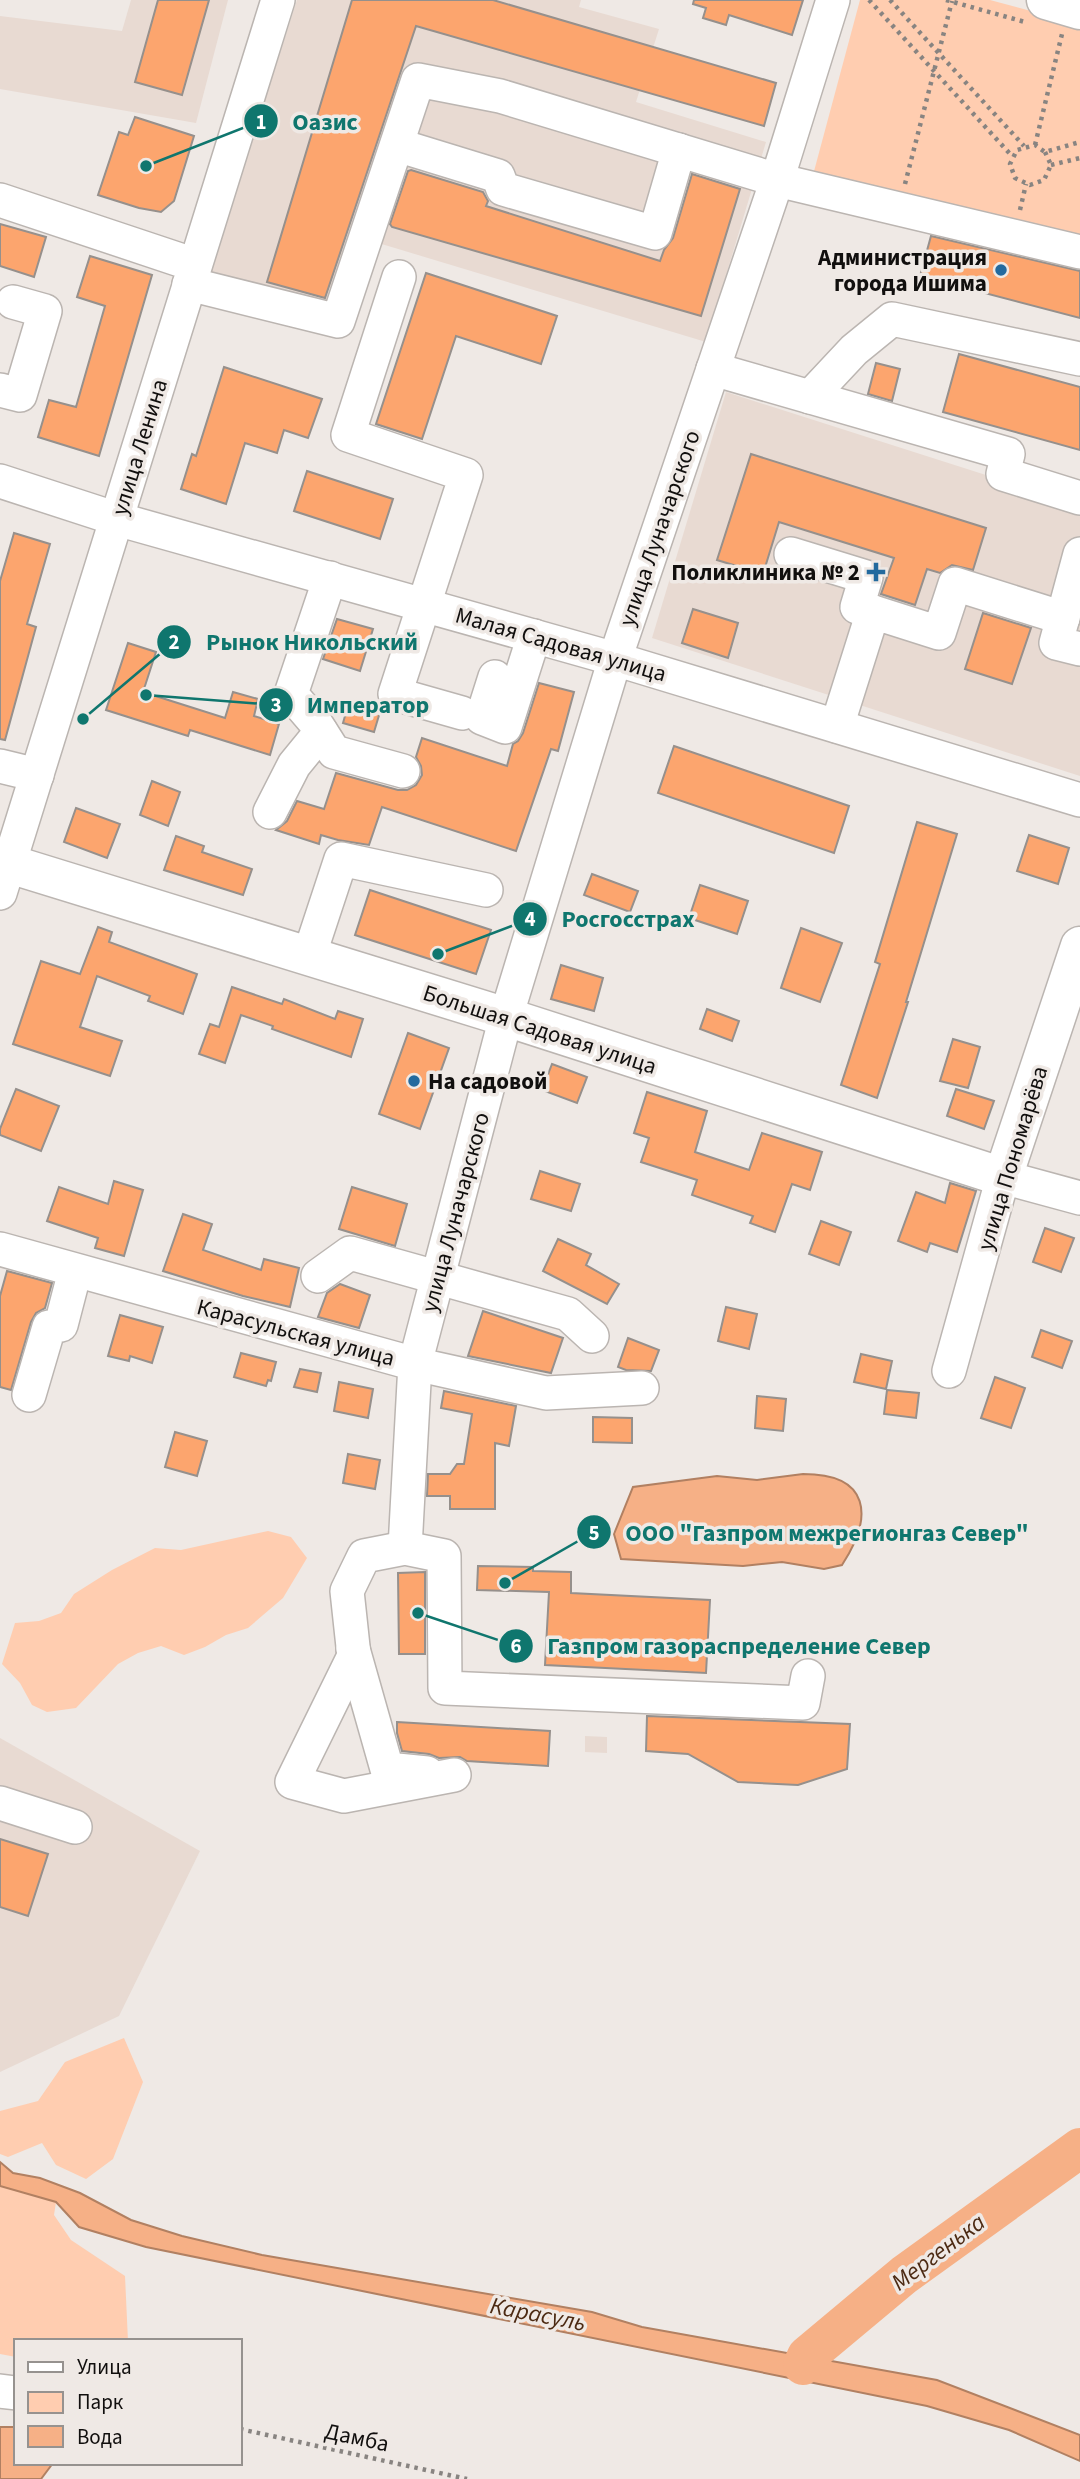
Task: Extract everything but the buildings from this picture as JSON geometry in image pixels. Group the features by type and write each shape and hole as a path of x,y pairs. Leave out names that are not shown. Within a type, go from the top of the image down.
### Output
{"main road":[{"name":"Большая Садовая улица","path":"3,872 309,956 1003,1177"},
{"name":"улица Пономарёва","path":"1003,1177 1080,946"}],"street":[{"name":"улица Ленина","path":"3,872 37,775 278,0"},
{"name":"улица Луначарского","path":"415,1364 506,1017 615,659 777,180 833,0"},
{"path":"0,200 192,275 338,321 418,80 500,96 777,180 1080,252"},
{"path":"397,145 498,176 503,189 655,233 679,150"},
{"path":"399,276 348,435 466,475 395,694 462,713"},
{"path":"0,390 20,395 45,311 13,302"},
{"path":"810,397 854,350 892,320 1080,359"},
{"path":"713,369 1008,454 1003,474 1080,498"},
{"name":"Малая Садовая улица","path":"0,481 117,519 615,659 1080,800"},
{"path":"790,554 866,577 857,607 939,633 955,584 1063,618"},
{"path":"1079,561 1056,643 1080,649"},
{"path":"330,578 292,694 334,752 403,771"},
{"path":"837,726 873,612"},
{"path":"495,677 482,718 505,727 534,636"},
{"path":"270,812 294,765 321,732"},
{"path":"0,766 37,775"},
{"path":"309,956 341,859 486,890"},
{"name":"Большая Садовая улица","path":"1003,1177 1080,1198"},
{"name":"улица Пономарёва","path":"950,1371 1003,1177"},
{"name":"Карасульская улица","path":"0,1249 415,1364 405,1548"},
{"path":"318,1276 350,1253 568,1314 592,1336"},
{"path":"29,1395 49,1327 61,1325 75,1271"},
{"path":"415,1364 545,1393 642,1388"},
{"path":"353,1649 387,1769 454,1775 344,1796 292,1782 354,1657 353,1649 347,1591 364,1556 405,1548 444,1556 445,1688 803,1703 808,1676"},
{"path":"0,1803 75,1827"}],"path":[{"path":"869,0 1012,156"},
{"path":"890,0 1024,146"},
{"path":"898,209 934,71 949,1 1058,22 1034,145"},
{"path":"1045,152 1080,142"},
{"path":"1034,145 1045,152 1051,165 1044,180 1037,184 1026,184 1015,178 1011,172 1012,156 1017,149 1034,145"},
{"path":"1051,165 1080,158"},
{"name":"Дамба","path":"242,2429 467,2479"}],"shaded area":[{"path":"131,0 228,0 196,123 0,89 0,16 122,31"},
{"path":"297,0 581,0 579,7 659,29 636,102 766,142 706,342 375,242 351,321 208,277"},
{"name":"Поликлиника № 2","path":"726,392 1080,505 1080,776 652,638"},
{"path":"585,1736 607,1737 607,1753 585,1752"},
{"path":"0,1738 200,1851 119,2016 0,2072"}],"green space":[{"path":"860,0 990,0 1080,24 1080,247 813,175"},
{"path":"268,1531 291,1537 307,1558 283,1598 248,1628 226,1635 184,1655 161,1646 138,1653 118,1664 76,1708 47,1712 32,1705 20,1683 2,1664 15,1623 39,1621 61,1613 74,1594 112,1570 155,1548 181,1550"},
{"path":"124,2038 143,2082 113,2159 86,2179 56,2165 42,2143 8,2157 0,2154 0,2111 38,2101 65,2062"},
{"path":"0,2186 56,2202 54,2215 71,2240 125,2276 128,2339 14,2339 14,2357 0,2354"}],"water":[{"path":"803,1474 842,1481 853,1490 860,1501 859,1530 842,1565 824,1569 782,1562 743,1566 621,1559 614,1534 633,1487 717,1476 757,1480"},
{"name":"Карасуль","path":"0,2162 13,2173 40,2178 80,2193 131,2220 182,2236 262,2255 592,2312 642,2327 937,2380 1080,2435 1080,2461 1009,2430 927,2406 146,2247 79,2227 56,2202 0,2186"},
{"path":"0,2427 14,2427 14,2465 52,2465 41,2479 0,2479"}],"waterway":[{"name":"Мергенька","path":"803,2365 807,2356 904,2275 1080,2148"}],"place":[{"name":"Оазис","path":"146,166"},
{"name":"Администрация города Ишима","path":"1001,270"},
{"name":"Поликлиника № 2","path":"876,572"},
{"name":"Император","path":"146,695"},
{"name":"Рынок Никольский","path":"83,719"},
{"name":"Росгосстрах","path":"438,954"},
{"name":"На садовой","path":"414,1081"},
{"name":"ООО \"Газпром межрегионгаз Север\"","path":"505,1583"},
{"name":"Газпром газораспределение Север","path":"418,1613"}]}
